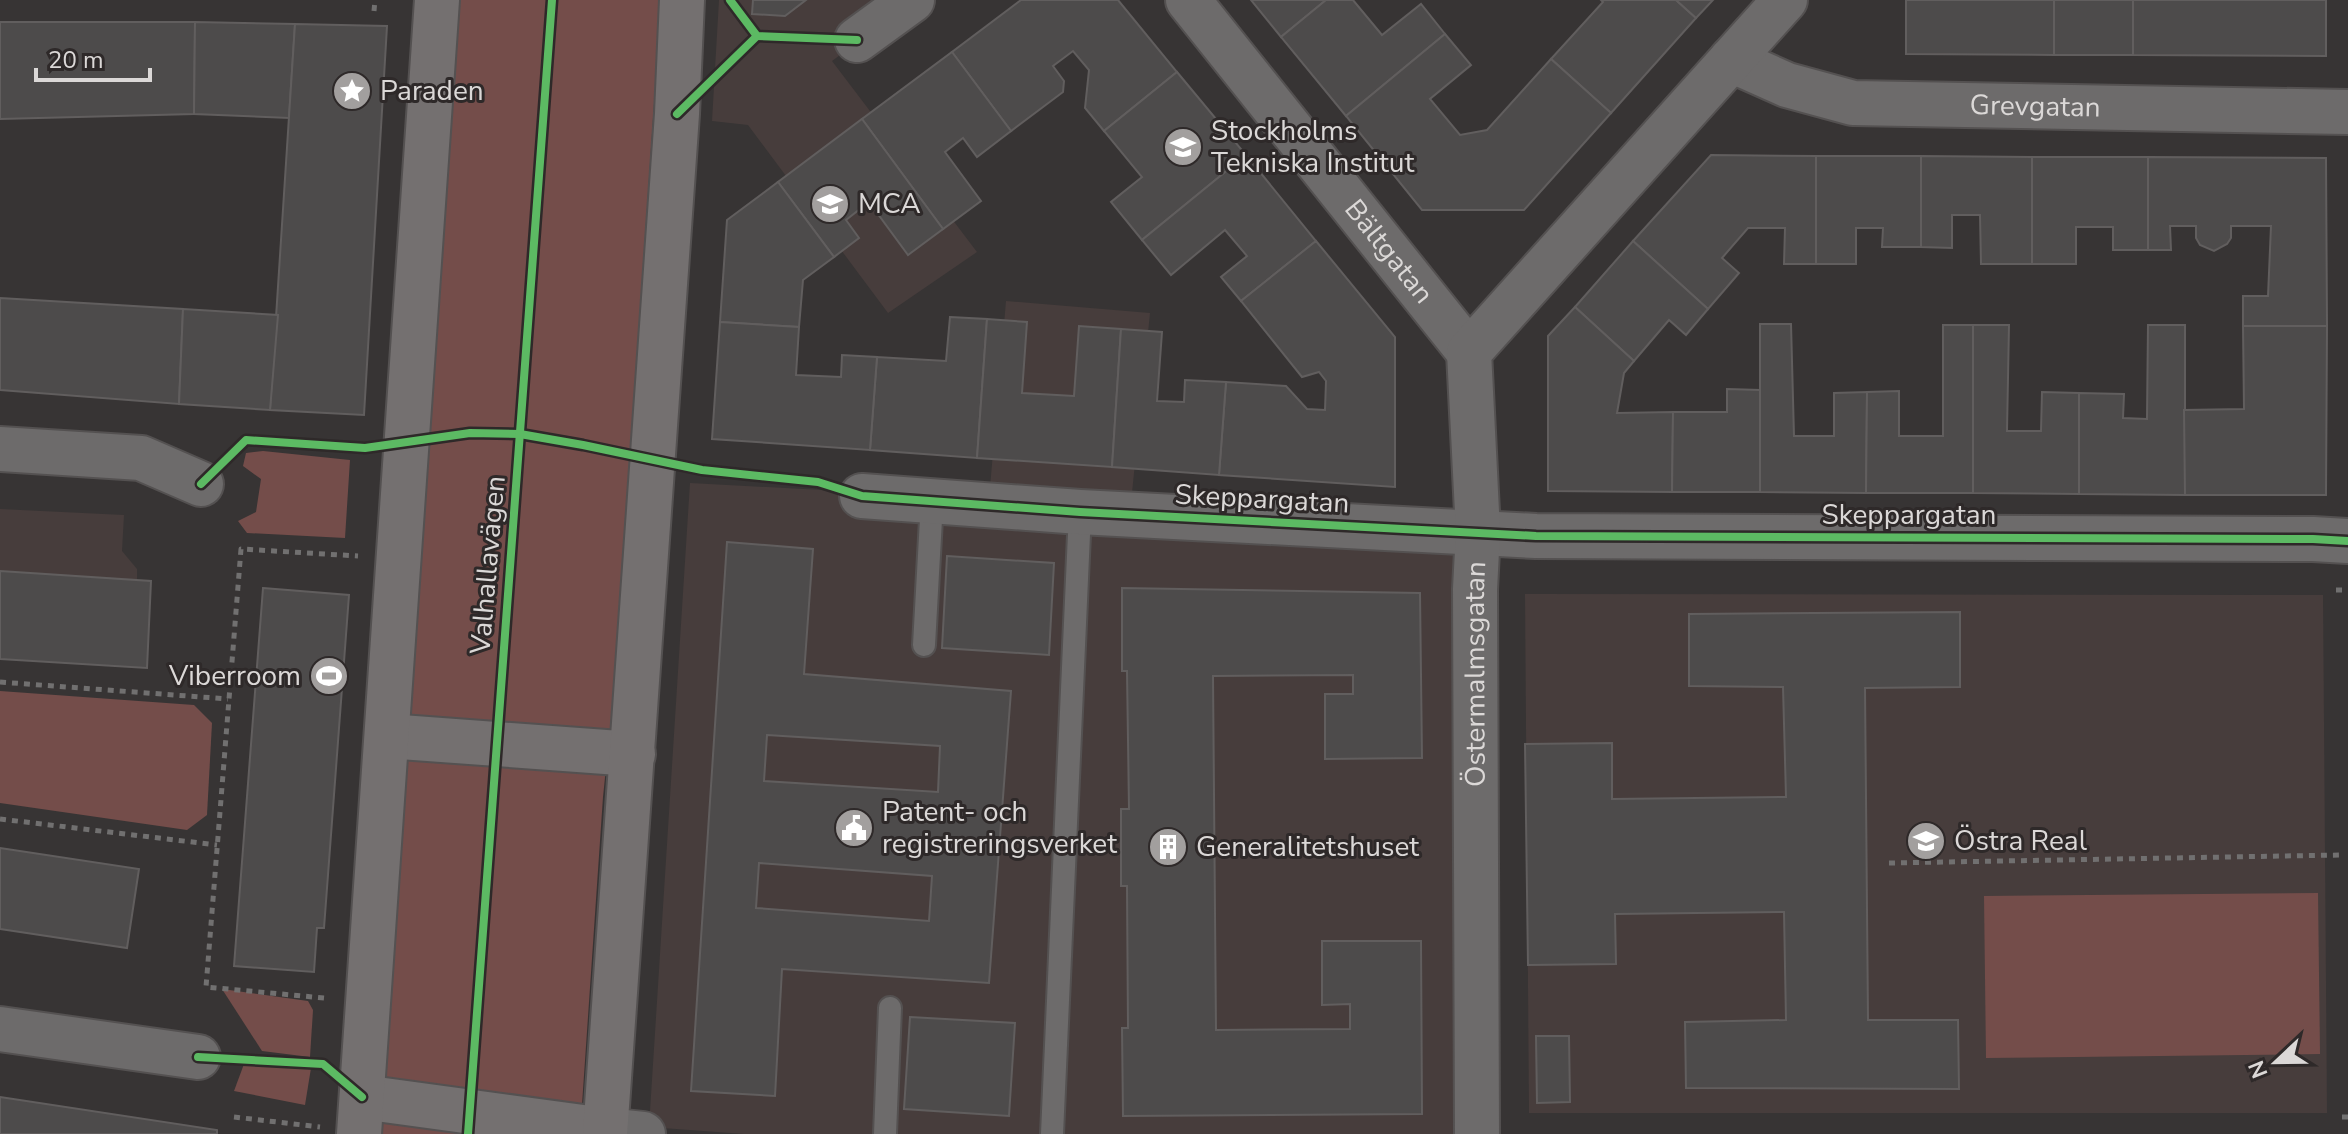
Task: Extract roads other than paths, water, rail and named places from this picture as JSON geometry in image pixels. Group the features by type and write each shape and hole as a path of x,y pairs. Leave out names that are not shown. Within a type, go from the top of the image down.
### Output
{"main road":[{"path":"437,0 387,736 347,1119 618,1133 633,754 677,114 682,0"},
{"path":"387,736 633,754"}],"street":[{"path":"857,40 912,0"},
{"name":"Bältgatan","path":"1188,0 1469,352"},
{"path":"1469,352 1785,0"},
{"name":"Grevgatan","path":"1731,60 1787,85 1853,103 2348,112"},
{"name":"Östermalmsgatan","path":"1469,352 1478,532 1475,589 1477,1134"},
{"path":"0,449 141,458 201,484"},
{"name":"Skeppargatan","path":"862,496 1080,512 1552,536 2348,541"},
{"path":"0,1029 198,1057"}],"lane":[{"path":"924,645 932,501"},
{"path":"1052,1134 1080,512"},
{"path":"885,1134 890,1008"}],"place":[{"name":"Paraden","path":"352,91"},
{"name":"Stockholms Tekniska Institut","path":"1183,147"},
{"name":"MCA","path":"830,204"},
{"name":"Viberroom","path":"329,676"},
{"name":"Patent- och registreringsverket","path":"854,828"},
{"name":"Östra Real","path":"1926,841"},
{"name":"Generalitetshuset","path":"1168,847"}]}
